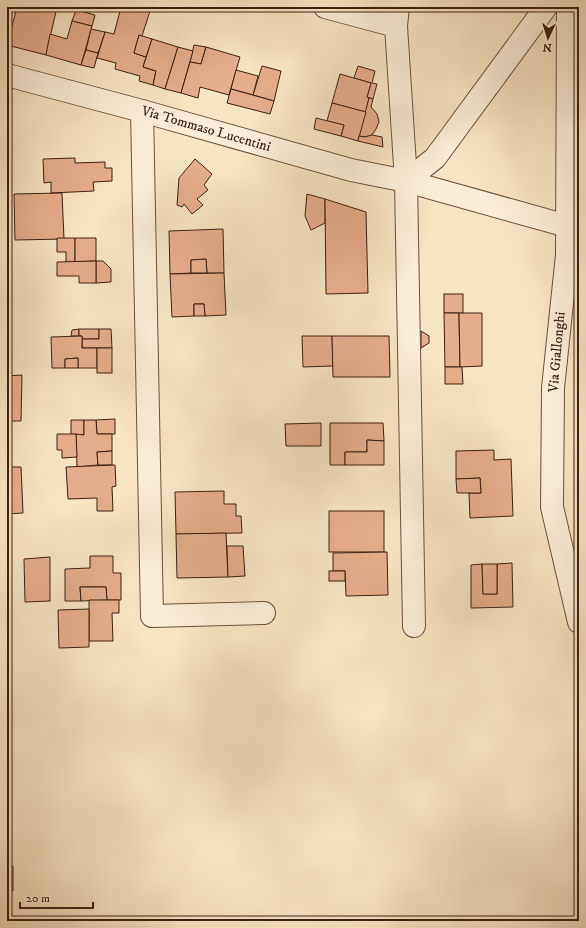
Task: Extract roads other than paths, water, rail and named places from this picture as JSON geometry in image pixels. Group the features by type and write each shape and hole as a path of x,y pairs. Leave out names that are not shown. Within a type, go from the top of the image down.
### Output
{"street":[{"path":"325,7 397,17 406,181 414,626"},
{"path":"406,181 434,158 546,7"},
{"name":"Via Giallonghi","path":"568,7 567,255 553,388 552,507 578,619"},
{"name":"Via Tommaso Lucentini","path":"7,75 142,111 351,170 406,181 567,226"},
{"path":"142,111 152,616 264,613"}]}
